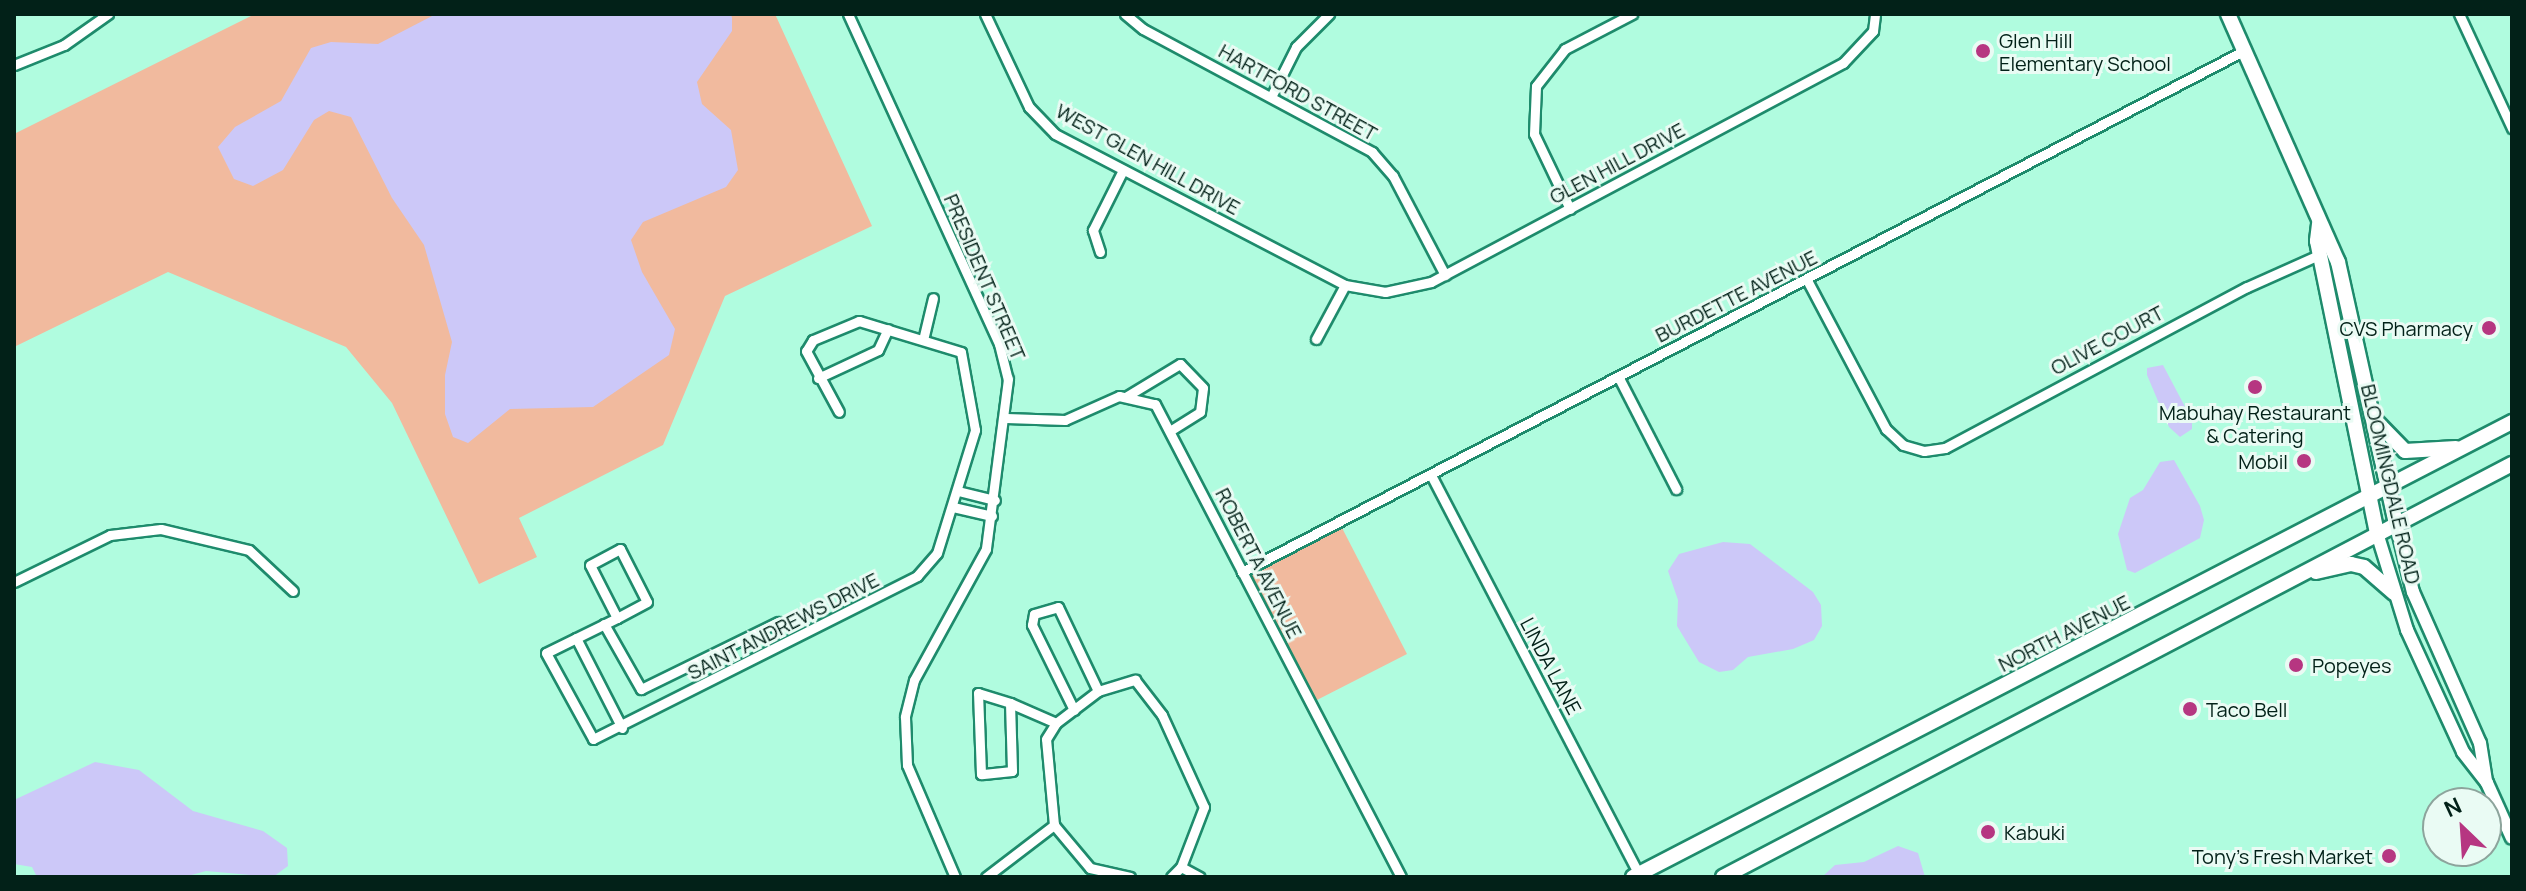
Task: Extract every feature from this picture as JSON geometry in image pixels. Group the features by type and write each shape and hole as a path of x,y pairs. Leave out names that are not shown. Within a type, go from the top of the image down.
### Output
{"main road":[{"name":"BLOOMINGDALE ROAD","path":"2228,14 2338,262 2396,523"},
{"name":"BLOOMINGDALE ROAD","path":"2319,224 2321,254 2377,533"},
{"path":"2375,420 2405,451 2463,447"},
{"name":"NORTH AVENUE","path":"1636,875 2512,422"},
{"path":"1723,877 2512,464"},
{"path":"2281,584 2351,564 2367,569 2394,593"}],"street":[{"path":"14,65 64,45 108,14"},
{"name":"PRESIDENT STREET","path":"848,14 999,344 1008,379 995,500 977,570 914,680 905,717 907,765 955,877"},
{"name":"WEST GLEN HILL DRIVE","path":"985,14 1023,97 1041,123 1123,170 1345,285"},
{"name":"HARTFORD STREET","path":"1125,14 1152,34 1272,95 1372,152 1393,176 1445,275"},
{"path":"1272,95 1296,47 1329,14"},
{"path":"1570,209 1534,134 1536,86 1565,49 1632,14"},
{"name":"GLEN HILL DRIVE","path":"1345,285 1397,291 1445,275 1843,63 1873,31 1875,14"},
{"path":"2459,14 2512,128"},
{"name":"BURDETTE AVENUE","path":"1242,572 2245,50"},
{"path":"1100,252 1093,230 1123,170"},
{"name":"OLIVE COURT","path":"1807,280 1886,429 1911,448 1945,448 2234,293 2321,254"},
{"path":"1316,339 1345,285"},
{"path":"839,412 806,351 809,343 859,321 923,340 933,298"},
{"path":"818,378 878,350 888,329"},
{"name":"SAINT ANDREWS DRIVE","path":"576,638 546,653 593,739 622,728 917,576 937,553 958,491 977,418 964,385 961,352 923,340"},
{"path":"1006,418 1065,420 1127,396 1180,364 1203,388 1200,412 1173,429"},
{"path":"1619,378 1676,489"},
{"name":"ROBERTA AVENUE","path":"1127,396 1155,404 1173,429 1242,572 1401,877"},
{"name":"LINDA LANE","path":"1431,475 1636,875"},
{"path":"958,491 995,500"},
{"path":"953,507 992,516"},
{"name":"BLOOMINGDALE ROAD","path":"2396,523 2416,601 2480,743 2487,783"},
{"path":"14,582 110,535 161,529 249,550 293,591"},
{"name":"BLOOMINGDALE ROAD","path":"2377,533 2394,593 2463,752 2487,783 2512,838"},
{"path":"617,618 590,565 620,549 647,602 617,618 576,638 622,728"},
{"path":"1074,710 1032,625 1034,614 1058,607 1098,691"},
{"path":"604,624 641,689 778,622"},
{"path":"1130,877 1087,872 1054,825 1046,739 1056,723 1098,691 1135,680 1146,688 1179,750 1205,813 1176,874 1200,877"},
{"path":"1010,703 1012,771 981,774 978,693 1010,703 1056,723"},
{"path":"986,877 1054,825"}],"shaded area":[{"path":"255,14 775,14 872,226 725,296 663,445 519,518 537,557 479,584 392,403 346,347 168,272 14,347 14,134"},
{"path":"436,14 731,14 732,18 732,31 697,82 702,104 731,130 738,170 726,187 643,222 631,240 642,272 675,329 669,355 593,407 510,409 468,443 453,437 445,414 445,375 452,342 424,245 392,198 351,117 329,111 314,120 283,170 253,186 234,179 218,147 235,127 281,101 311,48 331,42 378,44"},
{"path":"2163,365 2192,420 2192,429 2180,437 2169,427 2147,375 2147,368"},
{"path":"2174,460 2200,506 2204,520 2200,538 2135,573 2127,570 2118,534 2130,498 2143,490 2160,462"},
{"path":"1340,524 1407,654 1313,702 1246,572"},
{"path":"1723,542 1750,544 1813,592 1821,605 1822,626 1814,640 1793,649 1748,657 1733,670 1719,672 1699,662 1677,626 1678,600 1668,571 1679,554"},
{"path":"95,762 139,770 193,811 263,831 287,848 288,866 273,877 206,871 184,877 37,877 32,867 14,864 14,800"},
{"path":"1898,846 1918,853 1925,877 1822,877 1835,865 1864,862"}],"place":[{"name":"Glen Hill Elementary School","path":"1983,51"},
{"name":"CVS Pharmacy","path":"2489,328"},
{"name":"Mabuhay Restaurant & Catering","path":"2255,387"},
{"name":"Mobil","path":"2304,461"},
{"name":"Popeyes","path":"2296,665"},
{"name":"Taco Bell","path":"2190,709"},
{"name":"Kabuki","path":"1988,832"},
{"name":"Tony's Fresh Market","path":"2389,856"}]}
